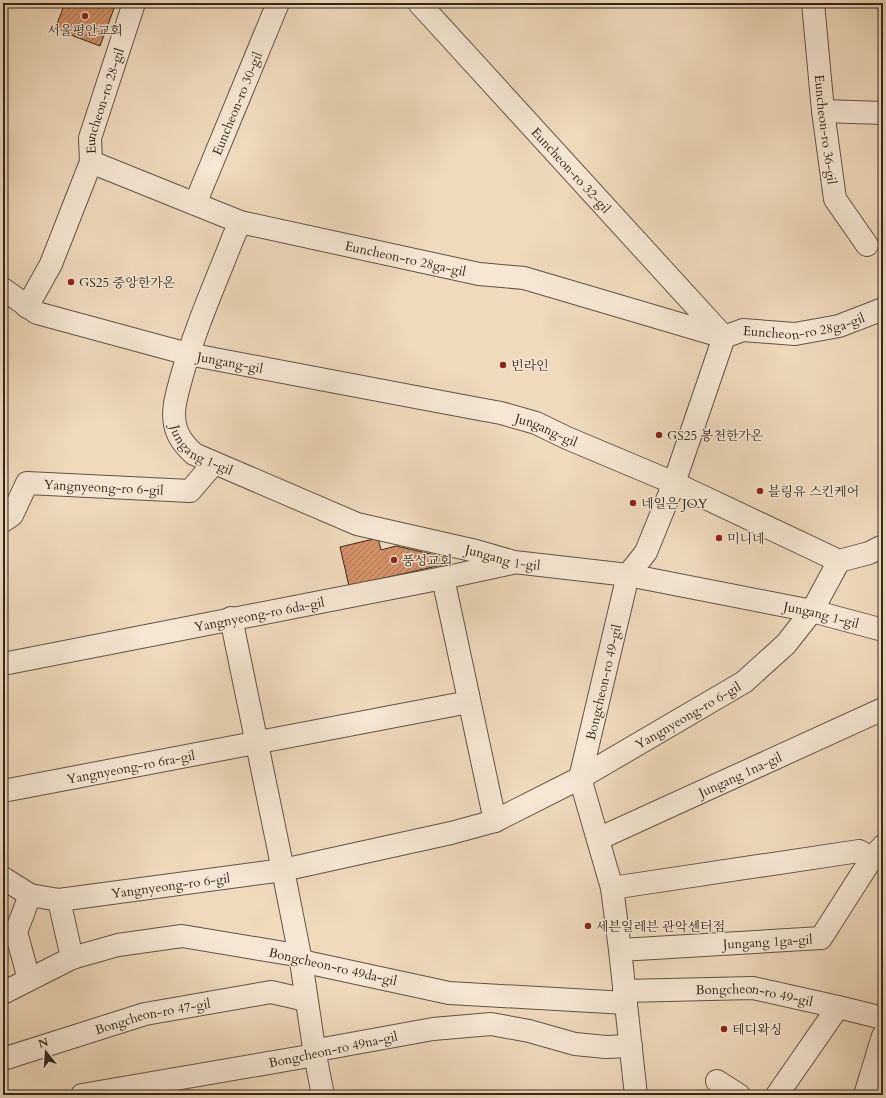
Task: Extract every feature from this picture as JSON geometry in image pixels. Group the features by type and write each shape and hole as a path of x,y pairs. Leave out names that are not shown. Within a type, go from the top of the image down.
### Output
{"street":[{"name":"Euncheon-ro 28-gil","path":"27,307 51,264 91,162 90,138 134,3"},
{"name":"Euncheon-ro 30-gil","path":"195,204 278,3"},
{"name":"Euncheon-ro 32-gil","path":"419,3 724,337"},
{"name":"Euncheon-ro 36-gil","path":"813,3 823,112 835,199 867,245"},
{"path":"823,112 883,113"},
{"name":"Euncheon-ro 28ga-gil","path":"91,162 240,222 479,274 524,278 724,337 743,330 795,334 840,326 883,309"},
{"name":"Jungang-gil","path":"188,354 240,222"},
{"name":"Jungang-gil","path":"3,289 37,313 188,354 500,413 536,423 674,483 839,561"},
{"path":"674,483 724,337"},
{"name":"Jungang 1-gil","path":"188,354 174,415 176,430 182,442 194,454 358,524 476,551 514,562 628,575 812,611 883,630"},
{"name":"Yangnyeong-ro 6-gil","path":"3,521 12,515 27,483 190,491 214,463"},
{"name":"Bongcheon-ro 49-gil","path":"636,1095 612,888 580,778 628,575 646,552 674,483"},
{"path":"839,561 869,554 883,546"},
{"name":"Yangnyeong-ro 6-gil","path":"3,878 30,895 59,900 284,870 451,834 495,821 580,778 744,682 786,644 812,611 839,561"},
{"name":"Yangnyeong-ro 6da-gil","path":"3,664 231,618 443,578 514,562"},
{"path":"443,578 495,821"},
{"path":"231,618 284,870 301,961 315,1055 323,1095"},
{"name":"Yangnyeong-ro 6ra-gil","path":"3,791 469,702"},
{"name":"Jungang 1na-gil","path":"598,839 883,709"},
{"path":"612,888 871,852"},
{"name":"Jungang 1ga-gil","path":"620,950 821,938 871,852"},
{"path":"29,979 16,932 30,895"},
{"path":"59,900 72,958"},
{"name":"Bongcheon-ro 49da-gil","path":"3,993 72,958 118,945 182,936 296,955 301,961 449,993 625,997"},
{"name":"Bongcheon-ro 49-gil","path":"625,997 753,988 883,1018"},
{"name":"Bongcheon-ro 47-gil","path":"3,1059 145,1014 271,992 306,1000"},
{"path":"778,1095 838,1007"},
{"name":"Bongcheon-ro 49na-gil","path":"82,1095 315,1055 323,1049 433,1029 491,1024 529,1031 575,1044 606,1047 631,1046"},
{"path":"865,1095 883,1036"},
{"path":"717,1080 739,1095"}],"building":[{"name":"서울평안교회","path":"65,3 116,3 100,46 55,29"},
{"name":"풍성교회","path":"378,538 381,550 396,546 444,557 446,564 349,586 340,547"}],"place":[{"name":"서울평안교회","path":"85,16"},
{"name":"GS25 중앙한가온","path":"71,282"},
{"name":"빈라인","path":"503,365"},
{"name":"GS25 봉천한가온","path":"659,435"},
{"name":"블링유 스킨케어","path":"760,491"},
{"name":"네일은 JOY","path":"633,503"},
{"name":"미니네","path":"719,538"},
{"name":"풍성교회","path":"394,560"},
{"name":"세븐일레븐 관악센터점","path":"588,926"},
{"name":"테디왁싱","path":"724,1029"}]}
